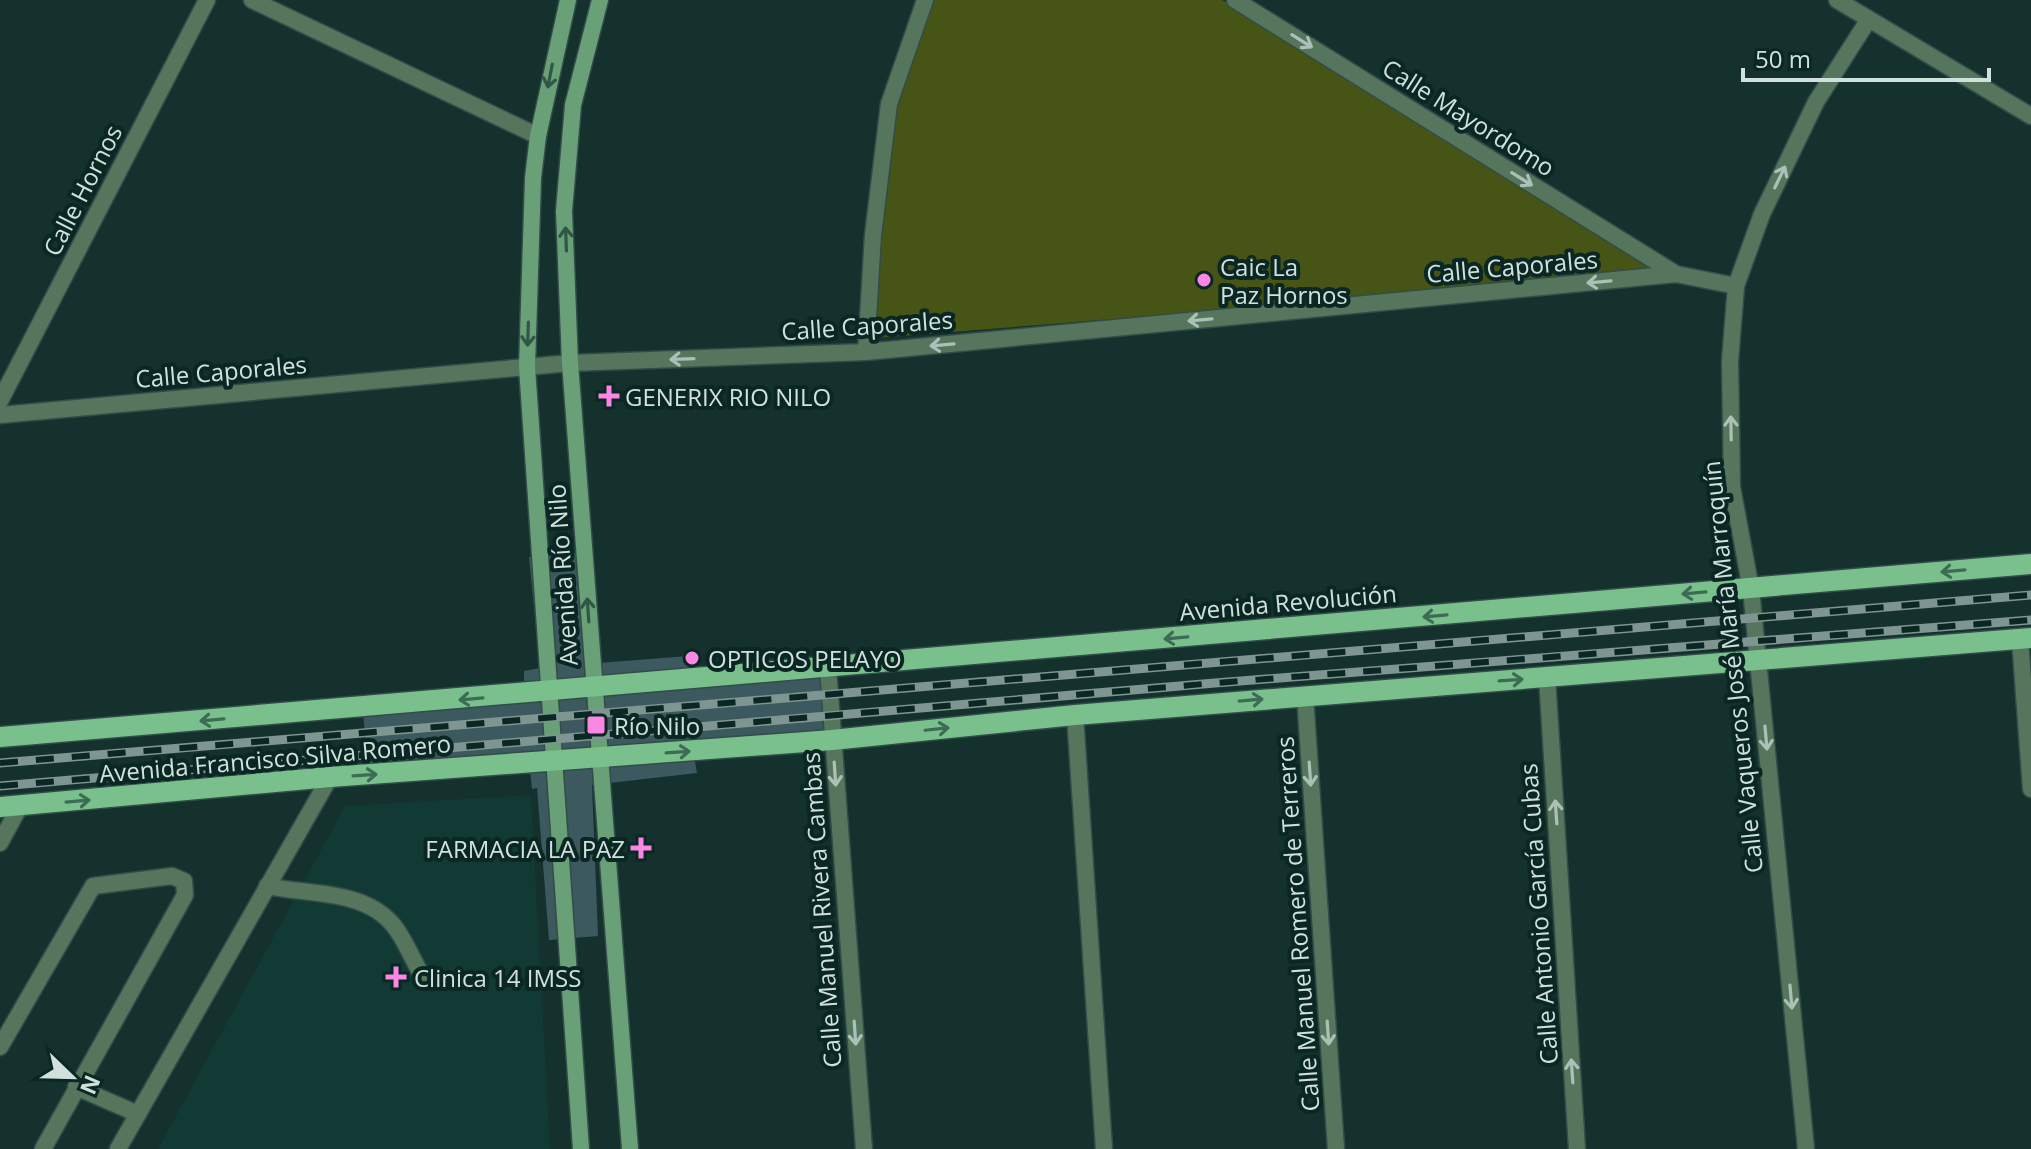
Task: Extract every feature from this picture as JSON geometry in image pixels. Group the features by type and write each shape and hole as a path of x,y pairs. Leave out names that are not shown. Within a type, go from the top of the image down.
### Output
{"main road":[{"name":"Avenida Río Nilo","path":"568,0 538,136 533,178 527,367 581,1149"},
{"name":"Avenida Río Nilo","path":"600,0 573,105 566,157 564,211 570,363 630,1149"},
{"name":"Avenida Revolución","path":"549,692 2031,564"},
{"path":"555,762 832,740 1075,715 2026,638"},
{"name":"Avenida Francisco Silva Romero","path":"0,737 549,692"},
{"name":"Avenida Francisco Silva Romero","path":"10,807 330,777 555,762"}],"street":[{"name":"Calle Hornos","path":"0,401 207,0"},
{"path":"252,0 538,136"},
{"path":"866,352 873,235 889,104 925,0"},
{"name":"Calle Mayordomo","path":"1235,0 1676,274"},
{"path":"1837,0 2031,116"},
{"name":"Calle Vaqueros José María Marroquín","path":"1806,1149 1759,660 1751,589 1732,487 1730,361 1736,286 1762,214 1816,102 1869,19"},
{"name":"Calle Caporales","path":"0,415 570,363 866,352 1676,274 1736,286"},
{"path":"2026,638 2031,789"},
{"name":"Calle Manuel Rivera Cambas","path":"828,668 864,1149"},
{"name":"Calle Antonio García Cubas","path":"1547,677 1577,1149"},
{"name":"Calle Manuel Romero de Terreros","path":"1305,696 1336,1149"},
{"path":"1075,715 1104,1149"},
{"path":"118,1149 330,777"},
{"path":"0,843 10,807"},
{"path":"0,1047 82,900 93,886 159,877 184,881 185,895 43,1149"},
{"path":"267,886 302,894 350,897 393,925 422,976"},
{"path":"76,1087 138,1114"}],"shaded area":[{"name":"Clinica 14 IMSS","path":"531,795 550,1149 158,1149 345,806"}],"green space":[{"path":"931,0 1222,0 1676,274 876,338 877,234 892,108"}],"building":[{"name":"Río Nilo","path":"577,553 586,664 688,656 690,683 826,671 829,747 694,756 697,773 592,785 598,936 549,940 537,788 532,789 530,770 370,784 362,703 524,691 524,671 540,668 529,557"}],"railway":[{"path":"0,763 2031,595"},
{"path":"0,786 1215,683 2031,620"}],"place":[{"name":"Caic La Paz Hornos","path":"1204,280"},
{"name":"GENERIX RIO NILO","path":"609,396"},
{"name":"OPTICOS PELAYO","path":"692,658"},
{"name":"Río Nilo","path":"596,725"},
{"name":"FARMACIA LA PAZ","path":"641,848"},
{"name":"Clinica 14 IMSS","path":"396,977"}]}
